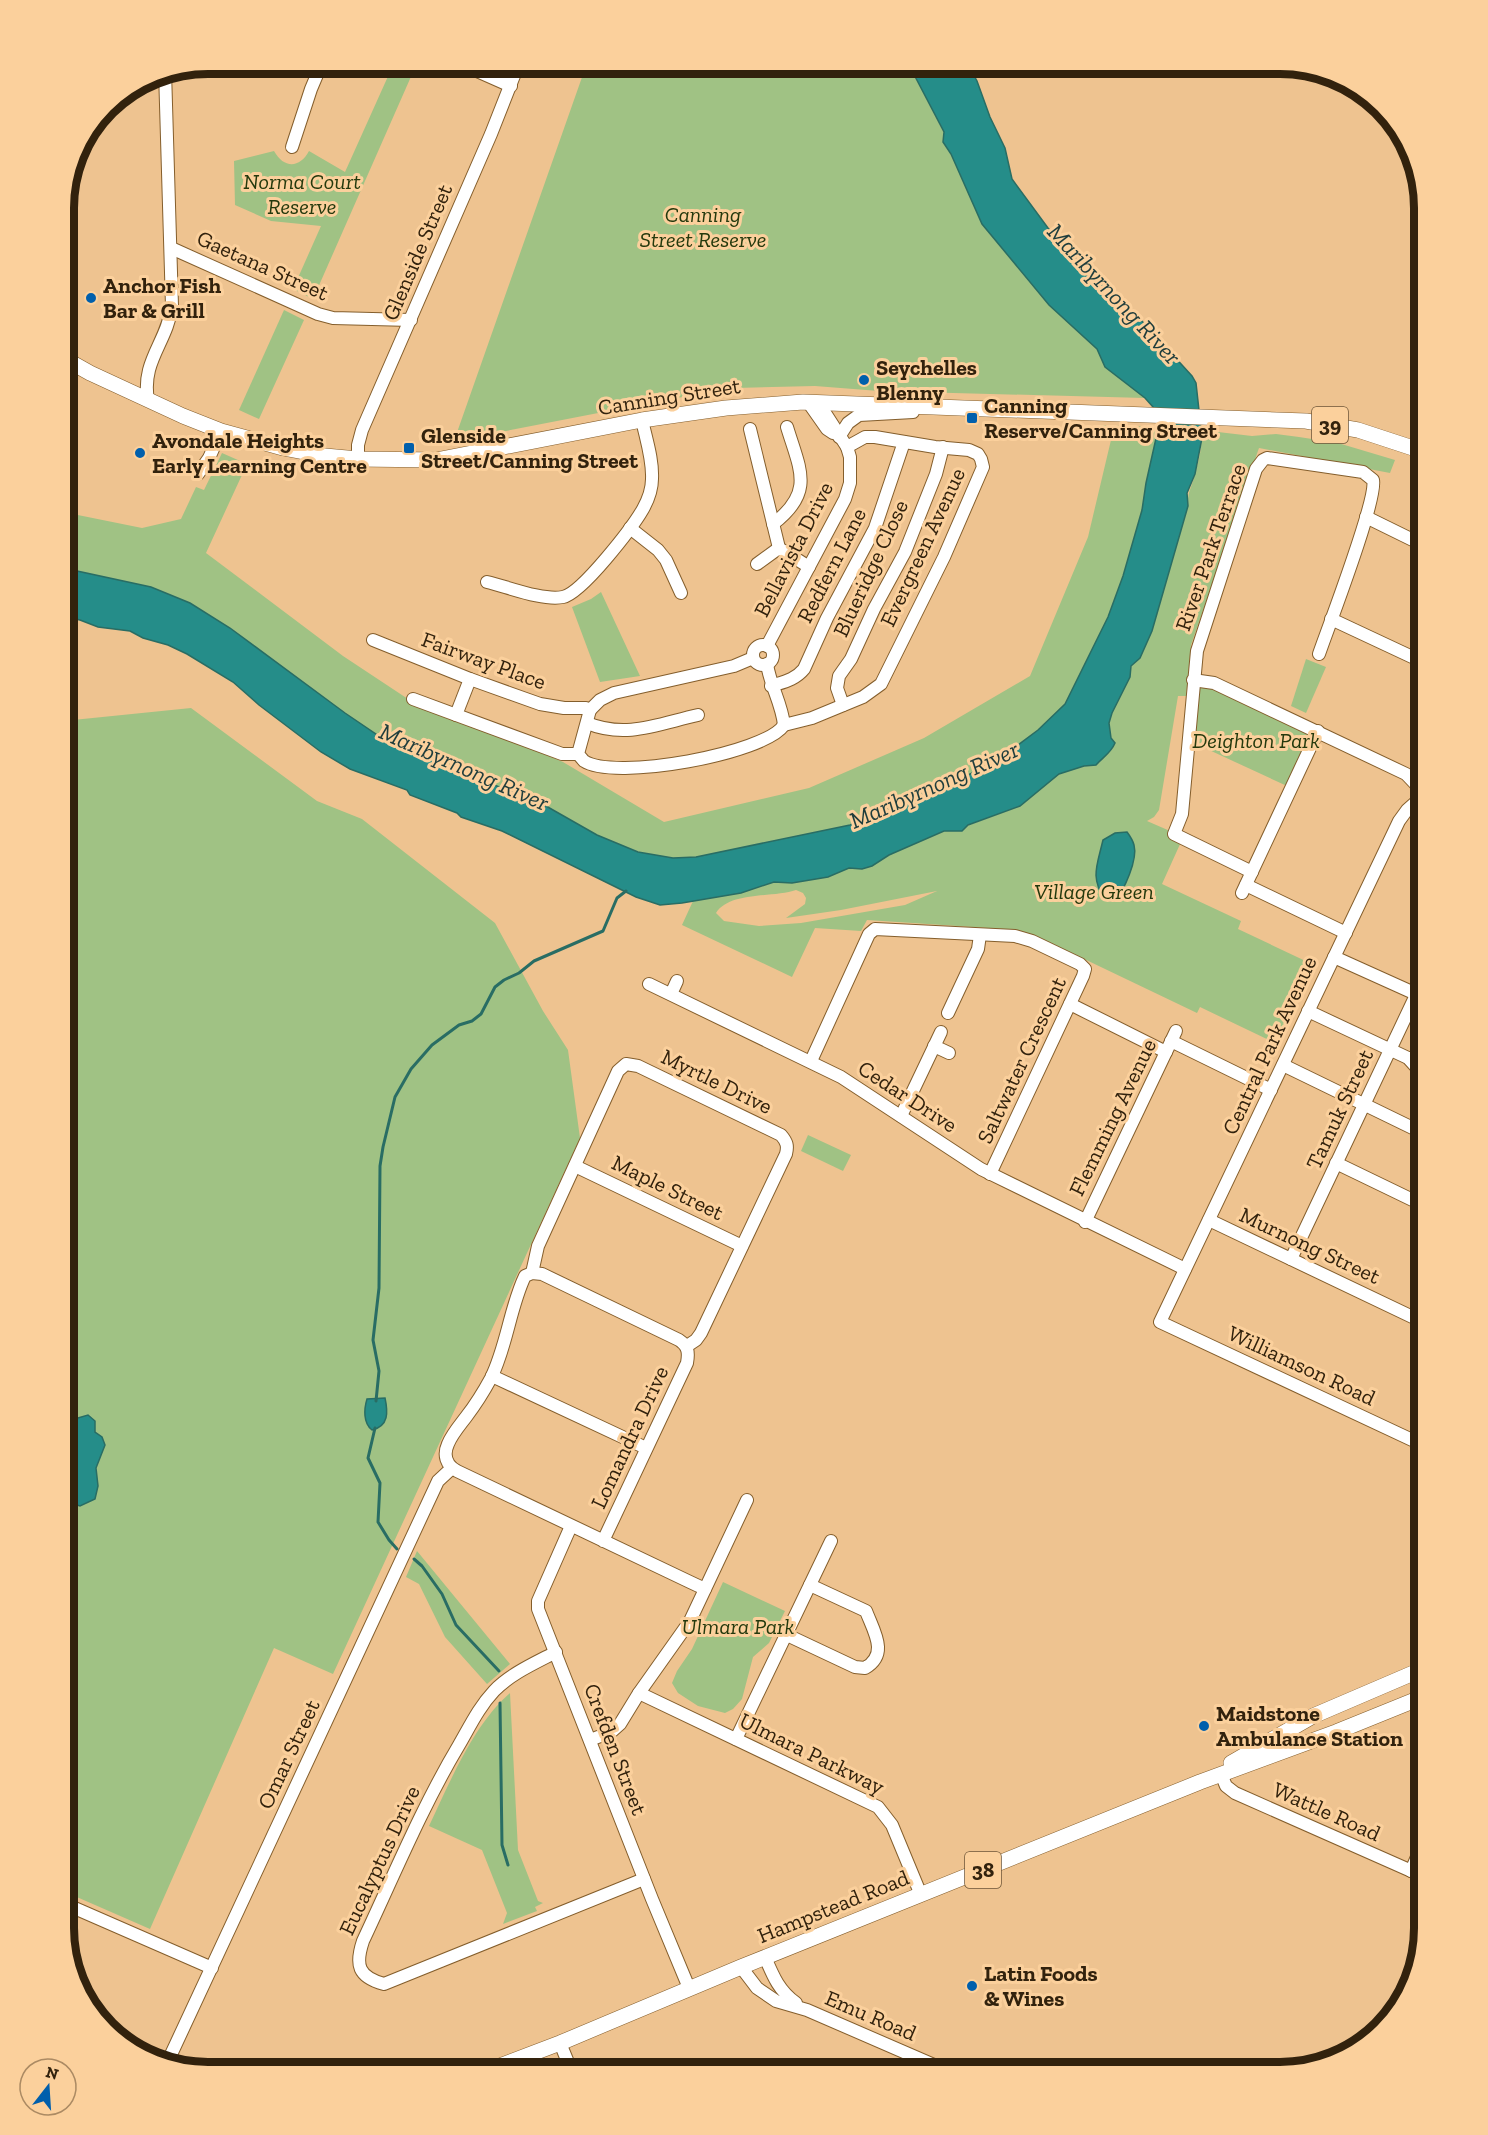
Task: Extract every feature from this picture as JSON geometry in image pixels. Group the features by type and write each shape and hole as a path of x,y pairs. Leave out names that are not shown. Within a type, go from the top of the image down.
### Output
{"main road":[{"name":"Canning Street","path":"74,363 124,390 221,431 283,448 325,456 358,459 436,460 642,420 726,408 813,402 1306,422 1358,430 1414,448"},
{"name":"Hampstead Road","path":"1200,1782 1313,1716 1414,1673"},
{"name":"Hampstead Road","path":"512,2061 741,1966 1200,1782 1414,1700"}],"street":[{"path":"292,147 317,74"},
{"path":"483,74 510,86"},
{"name":"Glenside Street","path":"358,459 358,445 362,430 515,74"},
{"path":"124,390 137,382 147,371 171,316 165,81"},
{"name":"Gaetana Street","path":"171,248 318,314 333,318 411,320"},
{"path":"147,371 148,400"},
{"path":"813,402 827,429 839,436 847,447"},
{"path":"839,436 848,423 859,415 910,413 947,408"},
{"path":"487,582 542,597 561,598 571,595 585,583 630,528 650,494 651,460 642,420"},
{"path":"773,524 788,513 801,489 802,479 787,427"},
{"path":"750,429 779,548 809,567"},
{"path":"198,474 209,458 221,431"},
{"name":"Evergreen Avenue","path":"784,724 801,722 863,697 874,690 886,675 944,557 983,467 978,454 969,450 875,437 865,437 847,447"},
{"name":"Redfern Lane","path":"771,686 794,678 804,669 827,618 875,528 904,442"},
{"name":"Bellavista Drive","path":"767,646 845,499 850,483 850,457 847,447"},
{"name":"Blueridge Close","path":"843,705 837,688 839,676 851,659 874,609 902,559 936,474 943,447"},
{"name":"River Park Terrace","path":"1252,872 1174,834 1182,814 1193,680 1200,635 1256,469 1263,460 1270,458 1367,474 1373,480 1375,487 1319,654"},
{"path":"1366,517 1414,541"},
{"path":"630,528 658,550 666,561 681,593"},
{"path":"757,564 779,548"},
{"path":"1331,619 1414,658"},
{"name":"Fairway Place","path":"373,640 540,704 564,708 586,708 588,716 610,730 630,731 698,715"},
{"path":"761,645 767,646 772,651 773,657 767,664 759,664 753,658 755,649 761,645"},
{"path":"578,754 588,716 600,700 614,693 734,666 753,658"},
{"path":"413,699 562,754 578,754 584,760 596,765 616,768 648,767 681,762 749,746 774,735 784,724 771,686 767,664"},
{"path":"456,715 470,679"},
{"path":"1193,680 1214,683 1318,731 1406,774 1414,787"},
{"path":"1318,731 1244,889 1346,933"},
{"name":"Central Park Avenue","path":"1160,1322 1399,820 1407,810 1414,806"},
{"name":"Saltwater Crescent","path":"811,1061 869,934 875,928 1015,936 1032,941 1080,964 1085,969 1083,976 990,1174"},
{"path":"948,1013 978,949 980,935"},
{"path":"1334,957 1414,993"},
{"path":"671,994 677,981"},
{"name":"Cedar Drive","path":"649,984 811,1061 841,1077 990,1174 1185,1269"},
{"path":"1070,1004 1171,1041 1271,1090"},
{"name":"Tamuk Street","path":"1291,1259 1390,1050 1414,1008"},
{"path":"1308,1011 1390,1050 1414,1059"},
{"path":"901,1116 941,1032"},
{"name":"Flemming Avenue","path":"1085,1222 1171,1041"},
{"path":"934,1046 949,1053"},
{"path":"1408,1058 1414,1066"},
{"name":"Myrtle Drive","path":"532,1273 538,1246 618,1071 626,1064 638,1066 781,1136 786,1141 786,1155 701,1333 687,1347"},
{"path":"1282,1065 1414,1129"},
{"path":"1336,1163 1414,1201"},
{"name":"Maple Street","path":"575,1166 742,1246"},
{"name":"Murnong Street","path":"1209,1220 1414,1317"},
{"path":"532,1273 525,1276 521,1284 492,1376 448,1444 446,1459 453,1468 705,1589"},
{"name":"Lomandra Drive","path":"532,1273 542,1274 679,1340 687,1347 687,1363 603,1541"},
{"name":"Williamson Road","path":"1160,1322 1414,1441"},
{"path":"492,1376 646,1448"},
{"name":"Omar Street","path":"170,2056 438,1481 453,1468"},
{"path":"590,1740 611,1732 620,1724 639,1693 690,1622 747,1500"},
{"name":"Crefden Street","path":"571,1526 538,1601 538,1609 689,1988"},
{"path":"736,1739 831,1541"},
{"path":"787,1635 855,1667 865,1668 873,1664 877,1658 879,1647 866,1611 810,1585"},
{"name":"Eucalyptus Drive","path":"556,1652 509,1679 495,1690 481,1707 420,1818 363,1941 358,1955 359,1966 363,1974 371,1980 384,1984 644,1879"},
{"name":"Ulmara Parkway","path":"639,1693 878,1807 892,1825 921,1895"},
{"name":"Wattle Road","path":"1221,1774 1226,1786 1235,1793 1412,1871"},
{"path":"1412,1871 1414,1866"},
{"path":"74,1908 212,1968"},
{"name":"Emu Road","path":"765,1957 776,1983 784,1994 807,2010"},
{"name":"Emu Road","path":"741,1966 757,1988 776,2001 807,2010 927,2062"},
{"path":"560,2043 568,2061"}],"green space":[{"name":"Norma Court Reserve","path":"389,74 412,74 313,299 293,289 321,226 271,221 235,205 234,161 274,151 282,161 292,164 301,161 309,151 345,172"},
{"name":"Canning Street Reserve","path":"583,74 914,74 944,133 943,142 951,154 982,224 1049,305 1097,349 1105,367 1145,398 879,391 815,386 734,388 454,441"},
{"path":"284,310 304,320 259,419 239,410"},
{"path":"74,337 78,339 74,350"},
{"path":"1097,425 1159,427 1142,510 1123,576 1108,617 1065,704 1038,730 998,760 960,779 921,793 850,825 696,857 673,858 638,852 597,835 539,802 379,736 230,628 190,603 151,587 74,570 74,514 142,528 181,519 196,487 204,490 222,453 247,464 206,553 343,656 411,701 563,762 664,822 809,788 924,738 1030,676 1088,537 1111,440"},
{"name":"Village Green","path":"1201,430 1252,436 1276,434 1338,443 1395,460 1390,473 1259,448 1191,645 1186,696 1178,696 1159,810 1147,821 1170,831 1168,836 1181,842 1162,884 1241,921 1238,929 1314,965 1277,1044 1200,1007 1197,1013 1034,935 1018,930 867,920 861,931 815,928 792,977 682,925 693,901 741,893 774,882 792,882 849,868 862,869 872,866 889,855 944,831 956,830 1020,806 1059,774 1084,766 1096,765 1115,743 1111,738 1109,723 1112,713 1130,677 1131,666 1140,658 1152,631 1188,506 1189,493 1199,458","holes":["796,890 803,893 806,898 805,904 786,918 841,910 937,891 905,905 801,923 759,926 724,921 716,913 731,901 742,898"]},
{"path":"601,592 640,676 600,682 572,607"},
{"path":"1306,659 1326,667 1306,713 1291,706"},
{"name":"Deighton Park","path":"1201,686 1210,687 1312,733 1287,786 1194,743 1197,694"},
{"path":"191,708 317,801 362,819 495,923 543,1011 568,1050 580,1138 333,1674 274,1648 150,1929 74,1896 74,720"},
{"path":"808,1135 851,1155 843,1171 801,1151"},
{"path":"417,1551 510,1664 487,1684 445,1637 419,1584 406,1577"},
{"name":"Ulmara Park","path":"723,1582 785,1611 769,1643 753,1657 742,1699 733,1709 725,1713 698,1706 678,1693 672,1683 692,1649"},
{"path":"510,1693 518,1850 538,1901 543,1903 535,1907 537,1911 503,1924 507,1913 482,1850 429,1826 454,1773 474,1738 497,1706"}],"water":[{"name":"Maribyrnong River","path":"914,74 973,74 1005,148 1012,179 1048,228 1086,269 1130,308 1196,383 1202,438 1195,474 1187,493 1188,506 1152,631 1140,658 1131,666 1130,677 1112,713 1109,723 1111,738 1115,743 1096,765 1084,766 1059,774 1020,806 968,825 962,831 944,831 889,855 872,866 862,869 849,868 828,877 792,883 774,882 741,893 660,905 636,897 502,831 461,817 457,813 410,795 407,790 350,769 321,752 259,705 233,682 187,654 130,631 98,627 74,619 74,570 151,587 190,603 230,628 379,736 539,802 597,835 638,852 673,858 696,857 850,825 921,793 960,779 998,760 1038,730 1065,704 1108,617 1123,576 1142,510 1159,425 1158,416 1153,407 1105,367 1097,349 1049,305 982,224 951,154 943,142 944,132"},
{"path":"1127,832 1135,851 1132,866 1115,901 1105,900 1096,878 1103,840 1115,833"},
{"path":"385,1398 386,1418 382,1425 372,1430 365,1416 367,1399"},
{"path":"88,1415 95,1421 95,1432 102,1437 105,1445 96,1468 98,1486 95,1499 80,1506 74,1504 74,1419"}],"waterway":[{"path":"376,1401 379,1371 373,1340 379,1288 380,1166 395,1097 411,1069 432,1045 459,1025 472,1021 481,1014 495,987 534,961 603,931 617,898 626,891"},
{"path":"375,1428 368,1458 380,1483 378,1522 397,1549"},
{"path":"414,1559 422,1566 442,1594 456,1625 499,1671"},
{"path":"500,1703 502,1845 508,1865"}],"place":[{"name":"Anchor Fish Bar & Grill","path":"91,298"},
{"name":"Seychelles Blenny","path":"864,380"},
{"name":"Canning Reserve/Canning Street","path":"972,418"},
{"name":"Glenside Street/Canning Street","path":"409,448"},
{"name":"Avondale Heights Early Learning Centre","path":"140,453"},
{"name":"Maidstone Ambulance Station","path":"1204,1726"},
{"name":"Latin Foods & Wines","path":"972,1986"}]}
